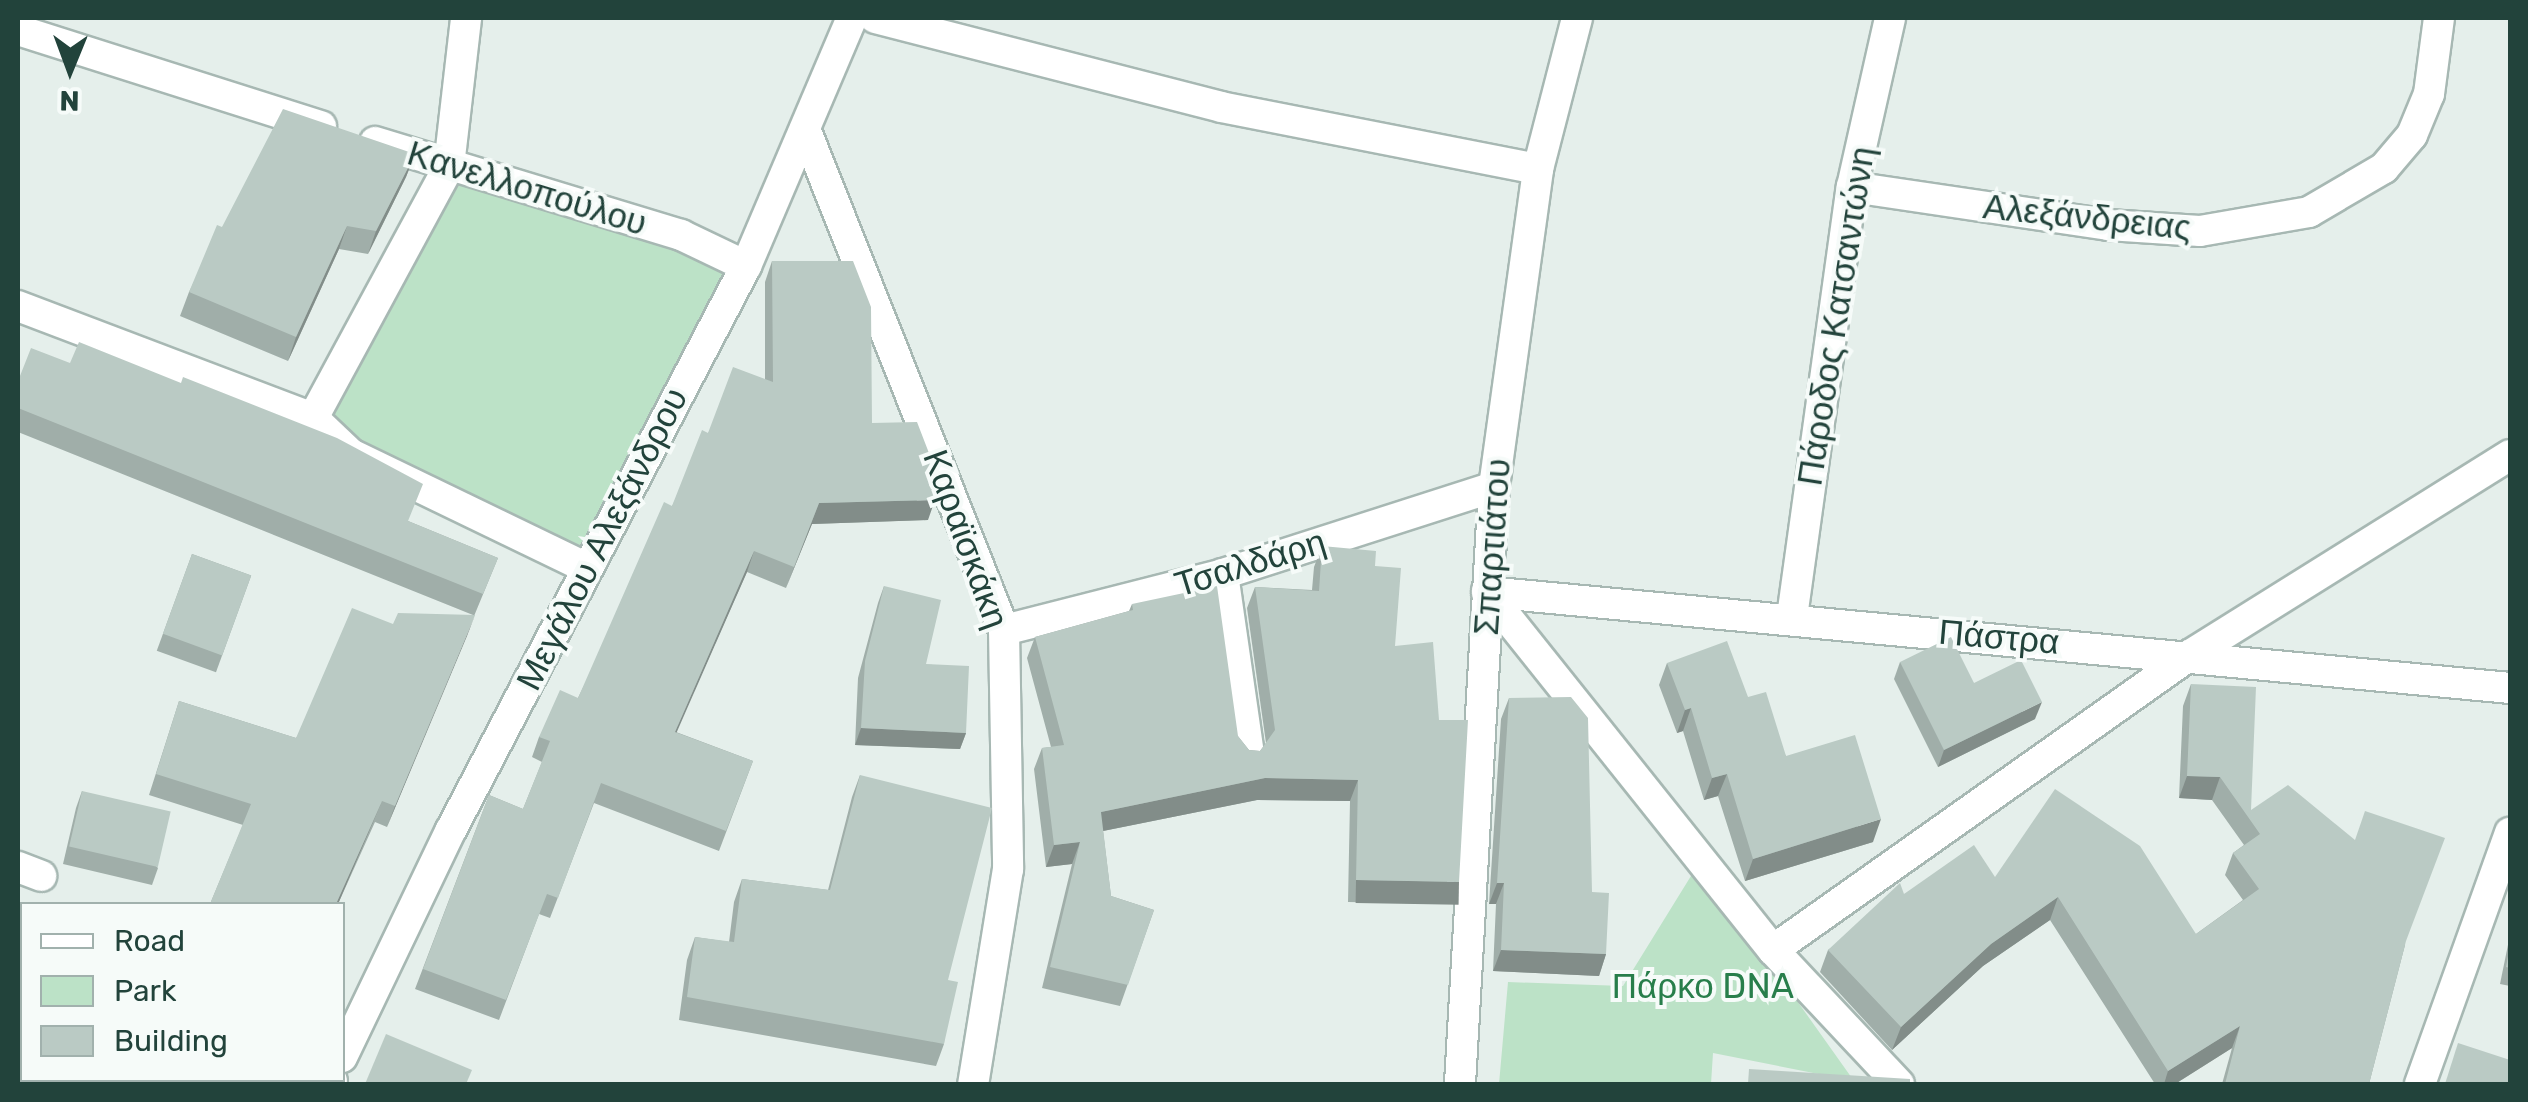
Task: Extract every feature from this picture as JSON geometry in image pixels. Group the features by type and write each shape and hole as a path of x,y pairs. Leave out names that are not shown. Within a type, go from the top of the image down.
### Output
{"street":[{"path":"313,418 448,166 466,18"},
{"name":"Μεγάλου Αλεξάνδρου","path":"345,1051 587,568 746,266 807,134 852,18"},
{"path":"875,18 1221,107 1538,169"},
{"name":"Σπαρτιάτου","path":"1460,1084 1494,487 1538,169 1577,18"},
{"name":"Πάροδος Κατσαντώνη","path":"1792,617 1852,186 1890,18"},
{"name":"Αλεξάνδρειας","path":"1852,186 2108,225 2200,231 2309,212 2384,168 2412,134 2429,94 2439,18"},
{"name":"Κανελλοπούλου","path":"18,30 448,166 682,235 746,266"},
{"name":"Καραϊσκάκη","path":"807,134 1004,630 1008,869 973,1084"},
{"path":"18,306 313,418 351,454 587,568"},
{"path":"1773,950 2190,655 2510,455"},
{"name":"Τσαλδάρη","path":"1004,630 1224,574 1494,487"},
{"path":"1224,574 1249,754"},
{"path":"1487,592 1773,950 1899,1084"},
{"name":"Πάστρα","path":"1487,592 1792,617 2510,688"},
{"path":"2420,1084 2510,833"}],"green space":[{"path":"449,166 746,266 587,568 313,418"},
{"name":"Πάρκο DNA","path":"1699,863 1854,1081 1713,1053 1711,1084 1499,1084 1508,982 1623,986"}],"building":[{"path":"283,109 415,154 376,231 347,226 296,337 189,292 217,225 222,227"},
{"path":"772,261 853,261 871,307 872,423 917,422 934,466 935,500 819,503 794,567 754,551 675,732 753,761 726,831 601,783 558,898 547,894 506,1000 423,969 489,795 523,809 550,741 539,737 560,690 578,698 664,502 672,506 702,430 708,433 733,367 773,382"},
{"path":"79,342 181,383 183,377 337,438 423,484 408,521 498,558 483,594 18,408 18,381 31,348 70,363"},
{"path":"1322,546 1376,551 1375,566 1401,568 1395,646 1433,642 1439,720 1468,720 1459,882 1356,880 1358,780 1265,778 1101,812 1111,896 1154,910 1128,985 1050,967 1080,842 1054,845 1042,748 1064,745 1035,637 1133,610 1132,604 1217,586 1238,736 1249,750 1260,751 1275,730 1255,587 1319,591"},
{"path":"192,554 251,576 222,655 163,634"},
{"path":"884,586 941,600 926,664 969,666 966,733 861,728 865,661"},
{"path":"352,608 393,624 398,613 475,615 395,806 382,801 337,902 211,902 251,804 156,774 179,701 296,738"},
{"path":"1951,637 1974,683 2021,660 2042,702 1944,750 1900,662"},
{"path":"1727,641 1748,697 1766,692 1786,756 1855,735 1881,819 1753,859 1727,774 1712,778 1691,708 1685,710 1667,663"},
{"path":"2191,684 2256,687 2251,810 2288,785 2355,840 2365,811 2445,838 2406,941 2369,1084 2225,1084 2240,1026 2168,1071 2058,897 1991,944 1901,1027 1828,950 1900,883 1904,894 1974,845 1995,877 2055,789 2140,846 2196,934 2259,889 2233,853 2260,834 2220,777 2187,776"},
{"path":"1571,697 1588,718 1592,892 1609,893 1606,954 1501,950 1504,883 1497,883 1509,698"},
{"path":"860,775 992,808 948,980 958,982 944,1044 687,997 695,937 734,942 742,879 830,890"},
{"path":"82,791 171,811 158,867 69,847"},
{"path":"386,1034 472,1070 466,1084 365,1084"},
{"path":"2458,1043 2510,1060 2510,1084 2445,1084"},
{"path":"1749,1069 1910,1079 1910,1084 1748,1084"},
{"path":"140,1082 250,1082 250,1084"}]}
